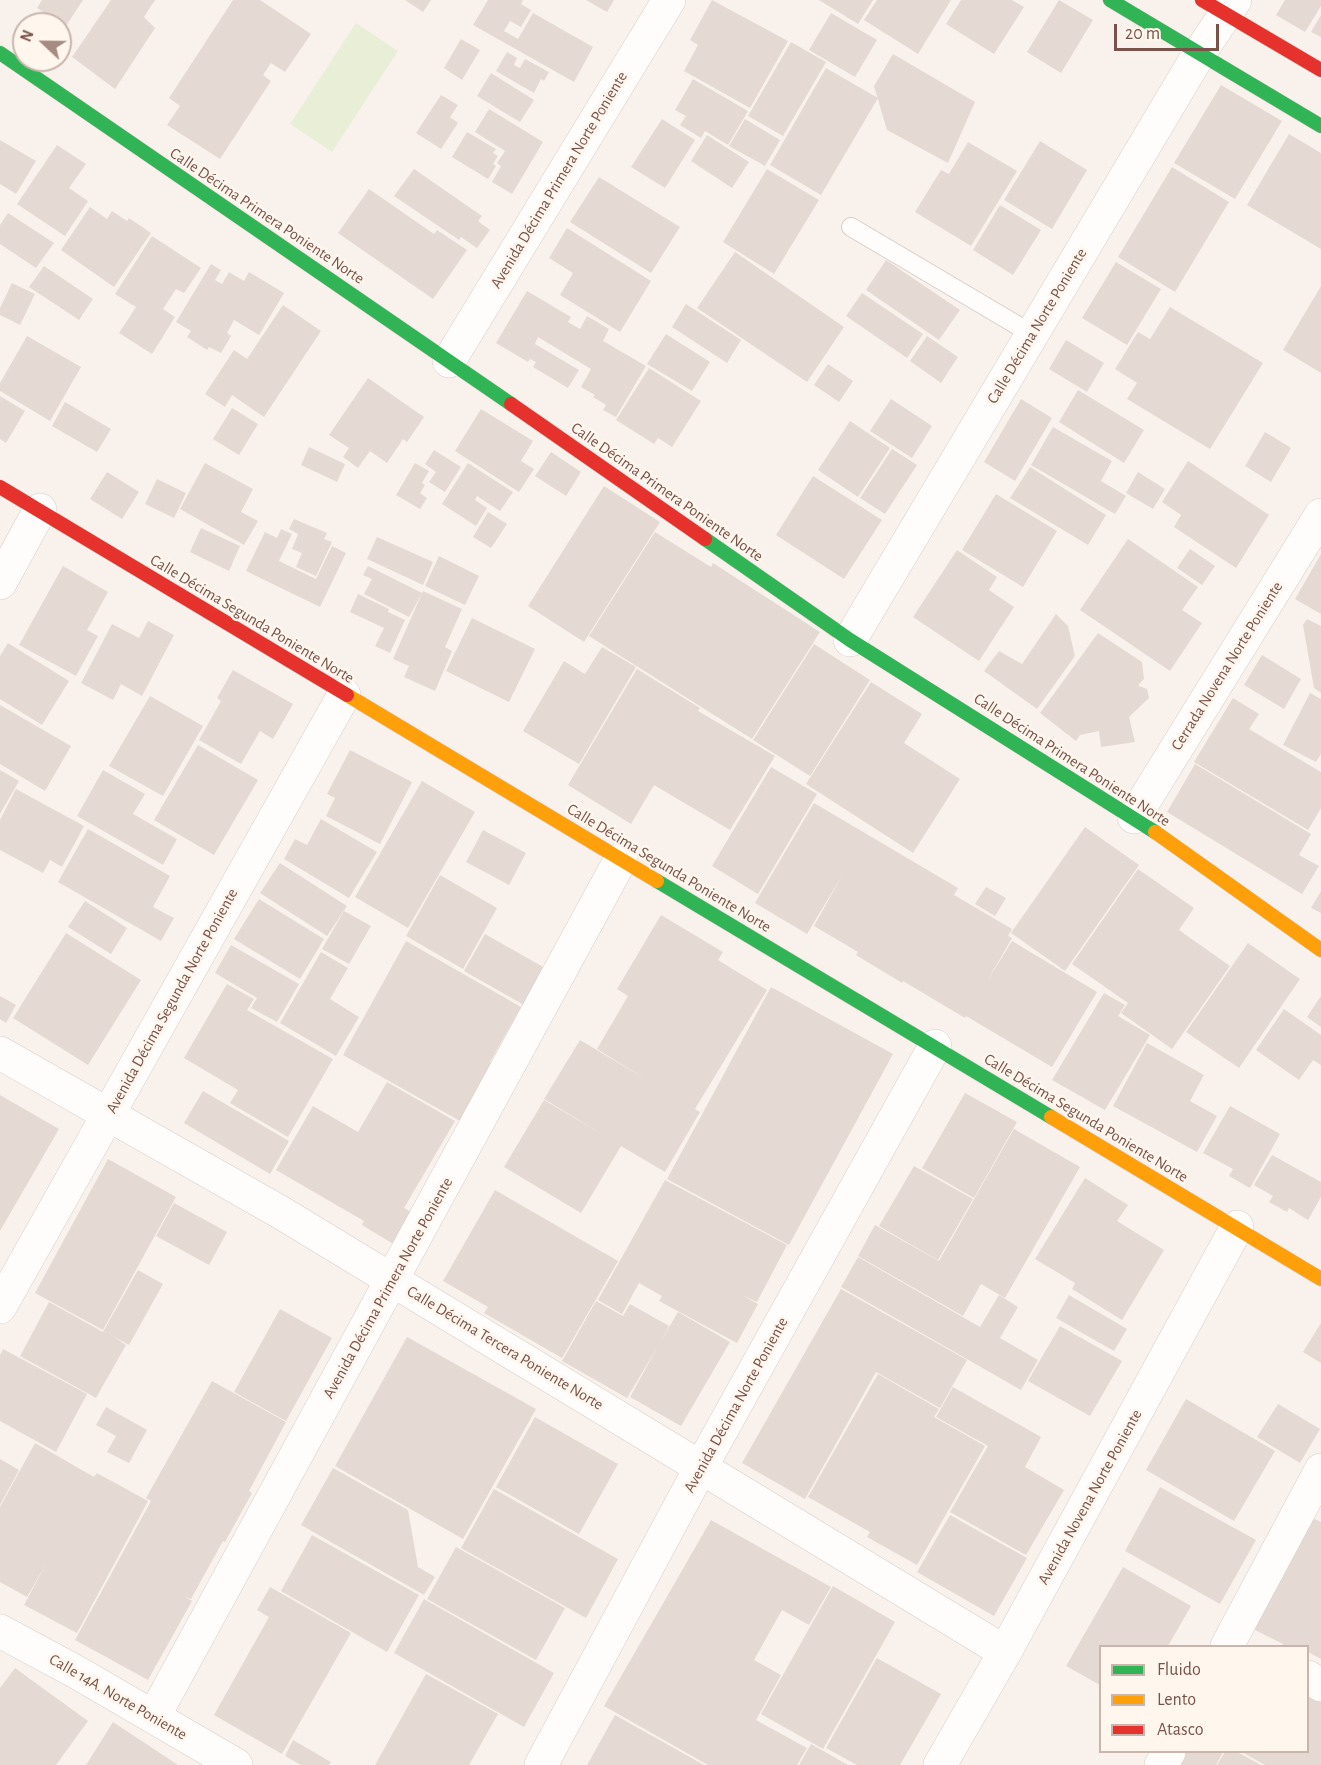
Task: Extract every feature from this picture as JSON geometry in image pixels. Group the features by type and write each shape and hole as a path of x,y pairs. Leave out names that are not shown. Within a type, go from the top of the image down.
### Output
{"street":[{"name":"Avenida Décima Primera Norte Poniente","path":"449,361 669,0"},
{"path":"1110,0 1321,126"},
{"path":"1221,5 1321,70"},
{"name":"Calle Décima Norte Poniente","path":"850,640 1199,54 1221,5"},
{"name":"Calle Décima Primera Poniente Norte","path":"0,53 850,640 1134,817 1321,950"},
{"name":"Calle Décima Segunda Poniente Norte","path":"0,487 1321,1279"},
{"path":"0,583 40,510"},
{"name":"Cerrada Novena Norte Poniente","path":"1134,817 1321,515"},
{"name":"Avenida Décima Segunda Norte Poniente","path":"0,1307 344,694"},
{"name":"Avenida Décima Primera Norte Poniente","path":"154,1716 621,859"},
{"name":"Avenida Décima Norte Poniente","path":"541,1765 701,1467 935,1046"},
{"name":"Calle Décima Tercera Poniente Norte","path":"0,1053 280,1212 1005,1652"},
{"name":"Avenida Novena Norte Poniente","path":"940,1765 1005,1652 1237,1227"},
{"path":"1239,1642 1321,1470"},
{"name":"Calle 14A. Norte Poniente","path":"0,1631 154,1716 236,1765"}],"lane":[{"path":"851,227 1032,334"}],"green space":[{"path":"356,23 398,51 332,152 290,124"}],"building":[{"path":"42,0 83,0 72,17 72,12 43,12 37,8"},
{"path":"111,0 155,0 144,17 155,28 115,89 72,57"},
{"path":"233,0 260,0 311,34 285,72 271,63 263,75 271,81 220,159 167,125 180,106 169,98"},
{"path":"405,0 431,0 423,12"},
{"path":"488,0 523,0 521,4 531,10 521,27 510,21 504,31 518,39 533,13 593,47 574,82 473,25"},
{"path":"586,0 614,0 607,12"},
{"path":"712,0 788,41 750,108 684,71 698,45 690,40"},
{"path":"819,0 873,0 858,24"},
{"path":"877,0 951,0 918,54 864,20"},
{"path":"961,0 1012,0 1024,7 994,54 946,24"},
{"path":"1059,0 1093,20 1061,73 1027,52"},
{"path":"1285,0 1321,0 1321,6 1305,32 1276,15"},
{"path":"831,13 877,40 855,77 809,50"},
{"path":"1321,15 1321,37 1311,32"},
{"path":"461,39 480,50 462,80 444,68"},
{"path":"791,42 826,62 783,136 748,116"},
{"path":"507,52 517,58 514,65 520,68 525,59 549,72 544,81 541,79 534,93 496,71"},
{"path":"893,54 975,102 948,163 887,130 874,86"},
{"path":"826,68 878,98 821,195 770,165"},
{"path":"491,73 534,100 520,122 477,96"},
{"path":"693,79 748,111 728,145 705,131 701,138 680,125 686,116 675,110"},
{"path":"1221,85 1282,121 1235,199 1174,163"},
{"path":"441,95 458,105 450,117 458,123 441,149 416,133"},
{"path":"489,109 543,142 512,194 492,182 501,166 497,163 505,151 475,132"},
{"path":"662,119 695,140 665,188 631,167"},
{"path":"745,119 780,140 765,166 729,146"},
{"path":"467,132 496,149 493,153 498,156 493,164 496,166 488,179 452,157"},
{"path":"1289,134 1321,153 1321,249 1247,205"},
{"path":"707,135 749,162 732,188 691,161"},
{"path":"0,140 36,161 16,194 0,184"},
{"path":"1040,141 1087,170 1052,229 1004,200"},
{"path":"968,142 1017,171 971,246 915,212 941,170 949,174"},
{"path":"57,145 86,164 69,188 88,201 65,236 17,204"},
{"path":"1172,167 1229,202 1175,292 1118,257"},
{"path":"414,169 482,216 478,221 490,230 477,248 461,237 459,240 394,196"},
{"path":"767,169 819,200 774,274 723,242"},
{"path":"599,177 680,227 651,273 570,222"},
{"path":"369,189 434,234 437,230 467,250 433,299 338,233"},
{"path":"1000,205 1041,230 1013,275 973,250"},
{"path":"90,207 107,219 112,211 127,221 129,218 151,233 114,287 61,250"},
{"path":"8,213 54,243 36,268 0,244 0,225"},
{"path":"567,228 651,281 620,332 560,295 573,273 549,258"},
{"path":"152,236 201,268 184,293 176,289 163,309 175,317 152,354 119,333 136,307 115,294"},
{"path":"735,252 844,327 807,382 697,308"},
{"path":"886,260 960,310 939,340 866,290"},
{"path":"1116,262 1161,289 1127,345 1082,318"},
{"path":"211,264 221,270 215,280 222,284 229,272 244,281 249,272 284,293 259,335 234,320 227,333 231,336 221,353 209,347 207,350 187,337 191,331 176,322"},
{"path":"44,266 93,299 79,320 29,287"},
{"path":"12,283 35,294 20,325 0,315 0,308"},
{"path":"1321,286 1321,373 1283,350"},
{"path":"527,291 571,317 568,322 580,329 587,316 609,329 603,341 646,366 616,417 603,410 606,405 581,387 591,369 538,337 535,344 579,370 568,388 533,367 536,362 530,359 528,362 496,343"},
{"path":"862,293 923,334 907,358 846,316"},
{"path":"686,304 741,340 727,363 672,327"},
{"path":"283,305 321,331 264,417 232,395 225,407 205,394 234,350 247,359"},
{"path":"1170,307 1263,363 1210,449 1127,399 1137,383 1115,369 1138,332 1150,339"},
{"path":"666,334 710,362 692,391 647,364"},
{"path":"27,336 81,367 50,421 0,391 0,383"},
{"path":"927,336 958,357 941,383 910,361"},
{"path":"1066,340 1104,363 1087,392 1049,369"},
{"path":"828,364 853,381 839,402 814,385"},
{"path":"649,368 701,401 672,447 658,438 654,444 616,420"},
{"path":"368,378 424,417 407,442 403,439 387,463 370,451 358,468 343,457 349,448 329,435"},
{"path":"1078,390 1144,430 1124,463 1059,422"},
{"path":"0,396 25,411 6,443 0,439"},
{"path":"891,399 932,426 912,458 870,431"},
{"path":"1021,399 1052,418 1015,481 984,462"},
{"path":"65,402 111,429 97,452 52,426"},
{"path":"232,408 258,424 239,455 213,439"},
{"path":"481,409 533,441 521,461 534,469 519,492 455,451"},
{"path":"850,421 890,448 858,497 818,470"},
{"path":"1053,427 1112,461 1101,481 1126,496 1115,514 1031,465"},
{"path":"1265,432 1291,448 1271,482 1245,466"},
{"path":"309,447 345,464 337,482 301,465"},
{"path":"892,449 917,465 885,514 860,498"},
{"path":"434,450 461,467 445,492 429,482 436,472 425,464"},
{"path":"551,452 581,472 566,496 535,476"},
{"path":"1188,461 1269,515 1236,568 1174,527 1181,515 1162,502"},
{"path":"205,463 253,489 241,512 258,521 244,545 180,509"},
{"path":"415,463 429,471 422,483 425,485 420,493 427,498 420,509 396,495"},
{"path":"468,463 513,492 500,511 477,496 475,500 487,508 476,526 442,504"},
{"path":"1030,467 1106,515 1088,545 1010,498"},
{"path":"107,472 139,492 122,519 90,499"},
{"path":"1138,472 1165,489 1153,509 1126,493"},
{"path":"813,476 882,520 844,579 776,535"},
{"path":"157,479 186,493 174,518 145,504"},
{"path":"604,486 660,522 584,642 528,606"},
{"path":"996,494 1057,531 1023,587 962,550"},
{"path":"488,512 507,524 491,548 473,537"},
{"path":"294,519 327,533 324,539 332,542 316,576 296,567 302,553 292,549 298,534 289,529"},
{"path":"201,528 240,546 229,571 190,552"},
{"path":"281,529 292,534 279,561 316,579 332,546 346,553 320,607 246,571 265,532 277,538"},
{"path":"655,532 711,567 713,563 820,632 752,739 589,636"},
{"path":"377,537 433,562 423,585 367,559"},
{"path":"1128,539 1198,587 1182,610 1202,623 1170,671 1080,610"},
{"path":"1190,549 1215,566 1202,585 1177,568"},
{"path":"957,550 997,577 989,590 1014,607 979,661 913,617"},
{"path":"1321,554 1321,614 1295,599"},
{"path":"439,556 479,576 465,605 425,586"},
{"path":"63,566 108,592 87,630 98,636 76,676 19,645"},
{"path":"368,566 422,593 409,617 364,594 372,579 363,575"},
{"path":"423,591 462,609 445,647 452,651 435,691 404,677 409,666 393,659"},
{"path":"358,594 389,609 388,612 405,620 390,653 375,646 384,628 350,612"},
{"path":"1056,614 1068,626 1075,656 1037,709 984,671 999,651 1022,664"},
{"path":"472,618 535,649 509,702 446,671"},
{"path":"1307,619 1321,626 1321,693 1314,688 1303,625"},
{"path":"148,621 174,635 142,696 121,684 113,700 81,683 112,624 139,638"},
{"path":"1098,633 1142,662 1144,679 1139,686 1147,689 1149,698 1129,717 1135,742 1101,747 1099,731 1080,735 1076,741 1040,713"},
{"path":"8,643 69,681 42,725 0,699 0,656"},
{"path":"814,644 870,680 810,776 753,740"},
{"path":"602,647 636,667 579,764 523,731 564,661 585,674"},
{"path":"1262,655 1301,679 1284,709 1244,685"},
{"path":"637,669 700,708 698,711 775,756 730,830 654,785 631,824 568,785"},
{"path":"233,670 293,704 273,739 260,731 241,764 199,740 221,701 217,698"},
{"path":"871,682 922,714 904,743 960,779 913,853 806,784"},
{"path":"1310,693 1321,699 1321,754 1316,762 1283,745"},
{"path":"150,696 203,726 163,796 109,766"},
{"path":"1233,698 1259,714 1249,729 1321,772 1321,808 1308,830 1194,762"},
{"path":"0,705 71,746 45,791 0,764"},
{"path":"198,745 258,780 214,855 154,820"},
{"path":"350,750 412,782 380,844 326,816 335,798 327,794"},
{"path":"1195,764 1311,834 1299,855 1319,866 1302,894 1167,812"},
{"path":"771,767 817,794 758,894 712,866"},
{"path":"0,770 19,781 0,814"},
{"path":"103,770 145,794 133,814 177,839 163,865 77,816"},
{"path":"422,781 475,812 408,928 355,897"},
{"path":"16,789 84,826 62,867 50,860 43,873 0,850 0,820"},
{"path":"814,803 958,888 954,895 1012,929 1008,936 1012,938 986,983 1012,941 1097,992 1052,1067 966,1016 965,1018 903,981 902,983 856,955 858,952 814,926 843,874 807,934 755,903"},
{"path":"321,819 377,852 349,898 284,859 295,839 307,845"},
{"path":"1085,827 1139,865 1065,971 1011,933"},
{"path":"88,829 170,876 153,907 174,918 161,941 58,882"},
{"path":"483,830 526,853 509,885 466,862"},
{"path":"280,863 347,906 327,936 260,893"},
{"path":"1138,869 1194,908 1179,930 1230,966 1172,1049 1121,1013 1128,1003 1072,964"},
{"path":"440,875 497,908 463,969 406,936"},
{"path":"986,887 1006,898 995,916 975,904"},
{"path":"1321,891 1321,913 1311,908"},
{"path":"259,899 324,939 300,979 234,939"},
{"path":"85,901 127,928 111,954 68,927"},
{"path":"344,911 371,926 349,964 322,949"},
{"path":"661,915 723,952 718,960 767,990 695,1109 700,1112 665,1172 621,1146 581,1213 504,1167 544,1100 605,1136 544,1099 580,1040 647,1080 597,1049 628,996 617,989"},
{"path":"66,933 141,980 88,1065 13,1018"},
{"path":"485,934 545,968 524,1005 464,971"},
{"path":"406,941 521,1007 460,1121 343,1055"},
{"path":"1248,943 1300,979 1239,1068 1186,1032"},
{"path":"231,945 299,984 277,1022 251,1008 257,998 215,973"},
{"path":"321,952 348,968 330,999 359,1017 336,1056 280,1023"},
{"path":"227,984 254,999 247,1010 333,1059 288,1137 230,1103 238,1090 184,1058"},
{"path":"771,987 893,1054 789,1245 667,1179"},
{"path":"1104,993 1125,1005 1118,1016 1150,1035 1105,1110 1052,1080"},
{"path":"0,996 16,1005 6,1023 0,1019"},
{"path":"1321,996 1321,1027 1307,1017"},
{"path":"1284,1009 1321,1035 1321,1065 1313,1060 1299,1080 1256,1050"},
{"path":"1147,1043 1204,1075 1190,1101 1217,1116 1197,1152 1113,1106"},
{"path":"387,1082 455,1121 404,1208 413,1213 395,1245 362,1225 364,1221 276,1170 313,1106 358,1132"},
{"path":"203,1091 289,1141 270,1174 184,1123"},
{"path":"965,1093 1017,1122 974,1198 922,1168"},
{"path":"0,1095 59,1129 0,1231"},
{"path":"1230,1106 1280,1134 1250,1188 1229,1176 1233,1169 1203,1153"},
{"path":"1014,1129 1080,1167 1005,1298 981,1284 963,1316 858,1256 875,1225 939,1261"},
{"path":"1272,1155 1321,1182 1321,1197 1308,1220 1289,1208 1287,1212 1269,1202 1273,1196 1254,1185"},
{"path":"108,1159 176,1197 103,1330 35,1293"},
{"path":"914,1166 973,1199 938,1260 879,1226"},
{"path":"1085,1178 1128,1205 1117,1221 1164,1250 1122,1320 1072,1289 1075,1283 1035,1259"},
{"path":"665,1180 787,1245 757,1302 742,1295 758,1304 737,1343 659,1301 662,1296 639,1283 622,1314 598,1300"},
{"path":"495,1190 618,1261 562,1358 484,1313 488,1307 443,1281"},
{"path":"174,1203 227,1232 209,1265 156,1236"},
{"path":"858,1257 980,1327 999,1295 1018,1307 1000,1338 1038,1360 1021,1390 841,1287"},
{"path":"138,1270 163,1284 129,1345 113,1336 126,1345 96,1398 20,1356 49,1302 103,1332"},
{"path":"841,1289 967,1360 940,1408 876,1372 805,1499 742,1463"},
{"path":"1069,1295 1127,1329 1114,1351 1056,1318"},
{"path":"596,1301 623,1316 630,1304 669,1326 661,1341 678,1312 730,1342 681,1426 630,1397 658,1346 627,1398 562,1361"},
{"path":"280,1309 332,1338 286,1421 234,1392"},
{"path":"1321,1323 1321,1363 1303,1352"},
{"path":"1060,1326 1122,1361 1090,1416 1028,1381"},
{"path":"407,1337 536,1409 463,1539 335,1466"},
{"path":"3,1349 87,1394 56,1452 0,1421 0,1355"},
{"path":"878,1374 939,1409 934,1417 985,1446 917,1565 867,1537 870,1532 808,1497"},
{"path":"212,1381 286,1422 249,1491 252,1493 225,1542 223,1541 191,1599 185,1597 192,1601 148,1680 75,1640 151,1501 146,1498"},
{"path":"953,1387 1041,1437 1025,1467 1064,1490 1026,1555 950,1512 988,1446 936,1417"},
{"path":"1186,1399 1275,1451 1234,1521 1146,1470"},
{"path":"1278,1404 1320,1429 1300,1463 1257,1437"},
{"path":"106,1407 147,1430 129,1463 107,1452 116,1436 96,1425"},
{"path":"535,1417 618,1464 579,1534 496,1487"},
{"path":"35,1443 94,1477 97,1473 148,1501 77,1633 24,1605 47,1562 27,1597 0,1582 0,1507"},
{"path":"0,1459 19,1470 0,1505"},
{"path":"333,1468 408,1510 418,1567 435,1577 424,1595 301,1525"},
{"path":"1160,1487 1256,1540 1220,1604 1125,1551"},
{"path":"494,1489 618,1559 586,1618 461,1548"},
{"path":"950,1515 1027,1558 994,1616 917,1572"},
{"path":"1308,1516 1321,1522 1321,1659 1309,1653 1309,1645 1282,1645 1251,1628"},
{"path":"711,1520 831,1587 809,1625 782,1610 754,1660 781,1675 756,1720 807,1748 797,1765 708,1765 604,1706"},
{"path":"312,1535 419,1595 387,1652 281,1591"},
{"path":"456,1547 565,1608 536,1660 427,1599"},
{"path":"1123,1567 1191,1606 1169,1645 1099,1645 1099,1684 1066,1666"},
{"path":"833,1586 895,1622 823,1749 761,1714"},
{"path":"270,1587 351,1633 282,1754 214,1715 269,1617 257,1610"},
{"path":"424,1599 554,1673 524,1727 394,1653"},
{"path":"877,1658 941,1694 900,1765 857,1765 826,1748"},
{"path":"15,1668 88,1721 56,1765 0,1765 0,1688"},
{"path":"426,1674 498,1714 469,1765 375,1765"},
{"path":"1309,1683 1321,1689 1321,1765 1265,1765 1244,1753 1309,1753"},
{"path":"615,1715 704,1765 587,1765"},
{"path":"113,1722 178,1765 86,1765"},
{"path":"293,1740 331,1762 329,1765 301,1765 285,1756"},
{"path":"811,1744 848,1765 799,1765"},
{"path":"1180,1753 1222,1753 1216,1765 1173,1765"},
{"path":"1224,1753 1239,1753 1261,1765 1217,1765"}],"traffic: fast":[{"path":"1110,0 1321,126"},
{"path":"0,53 511,404"},
{"path":"705,539 850,640 1155,832"},
{"path":"657,881 1051,1117"}],"traffic: slow":[{"path":"347,695 657,881"},
{"path":"1155,832 1321,950"},
{"path":"1051,1117 1321,1279"}],"traffic: jam":[{"path":"1202,0 1321,70"},
{"path":"511,404 705,539"},
{"path":"0,487 347,695"}]}
